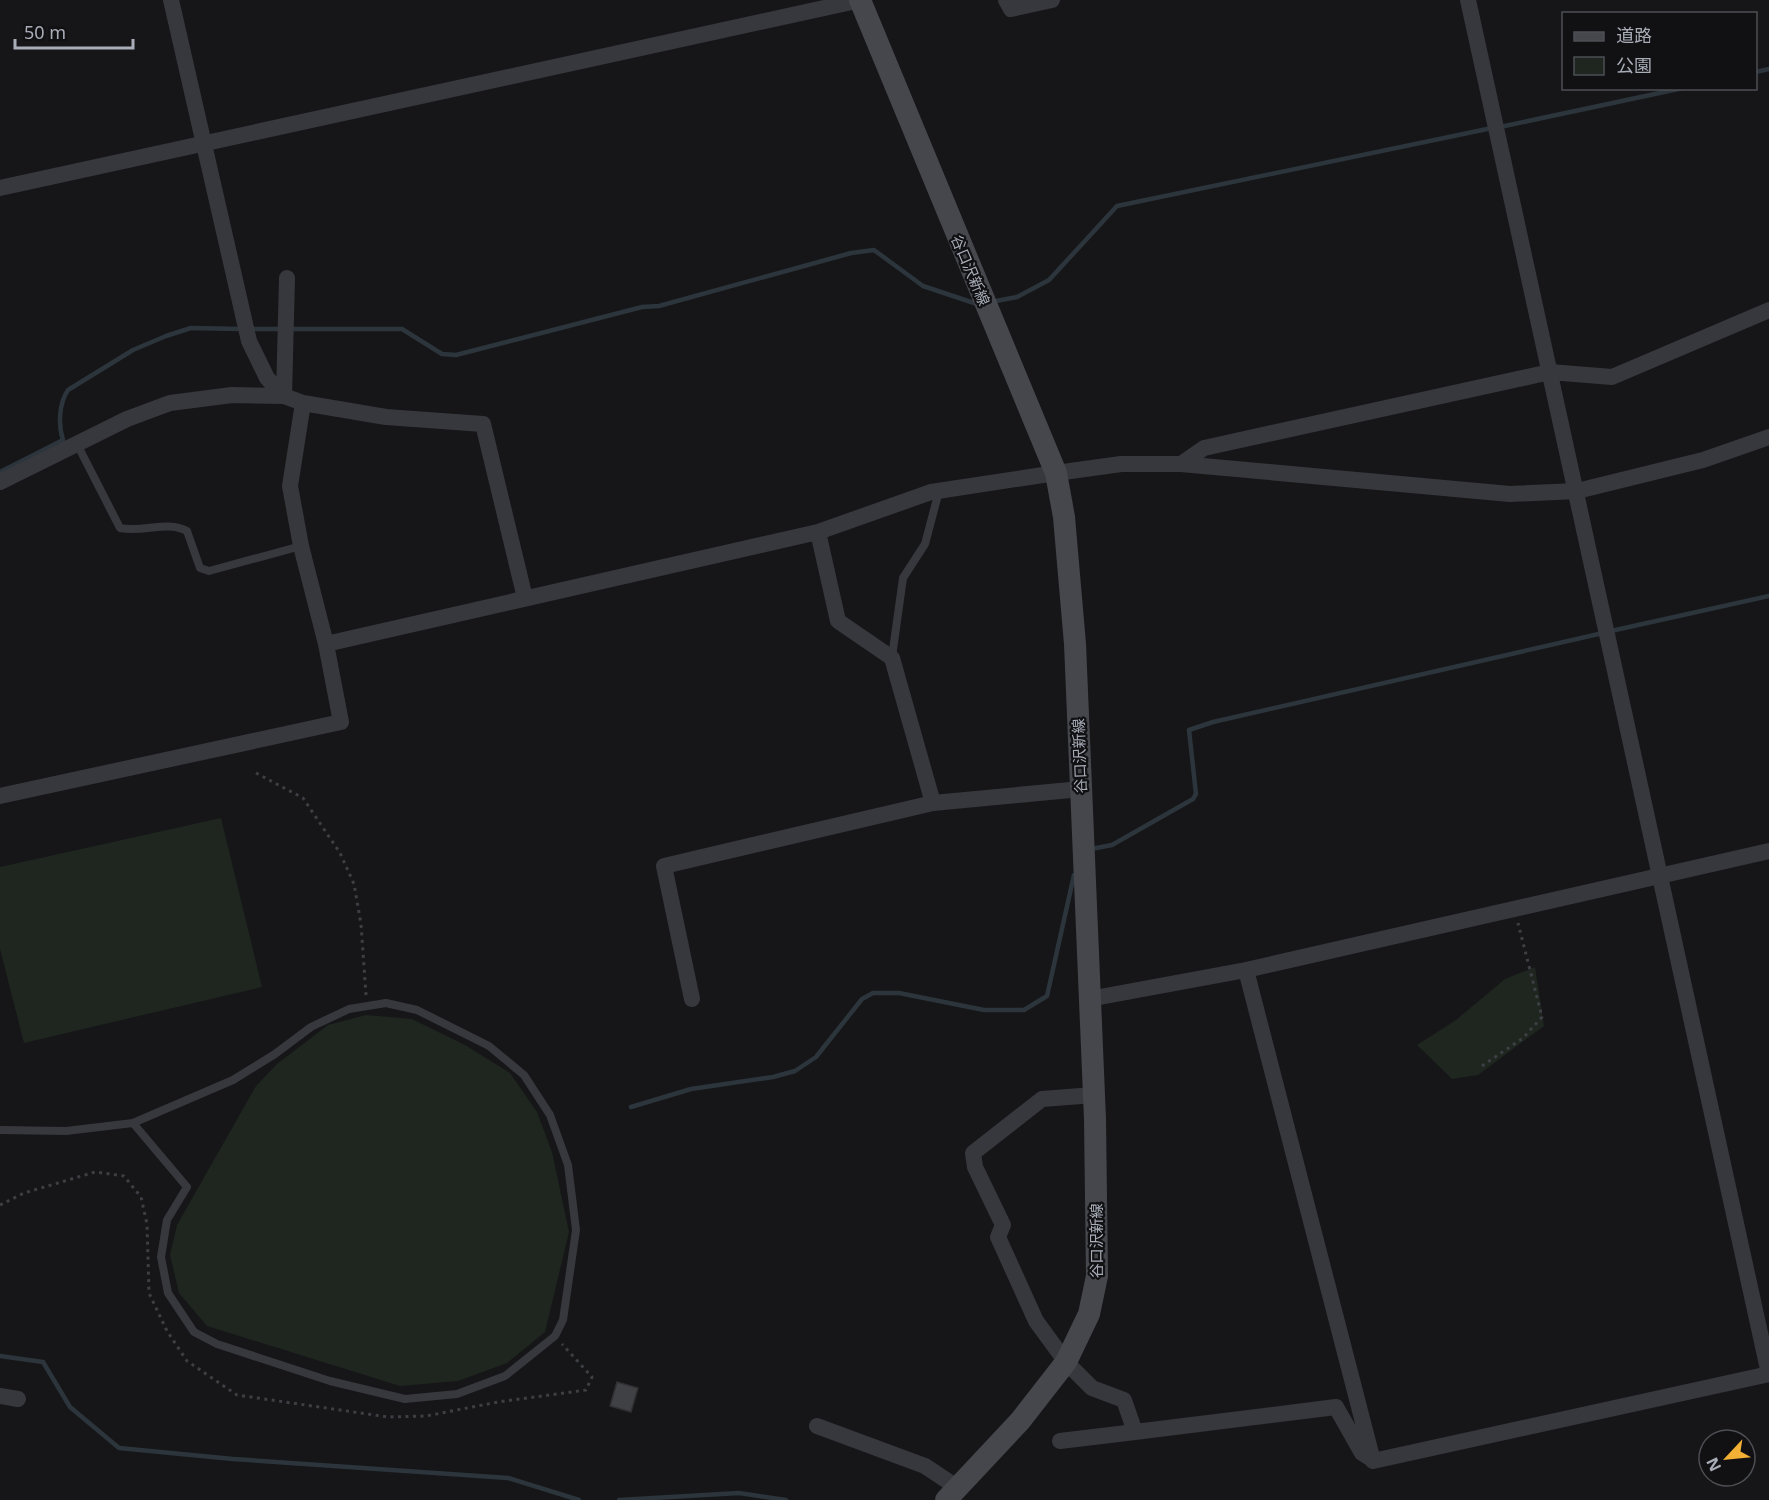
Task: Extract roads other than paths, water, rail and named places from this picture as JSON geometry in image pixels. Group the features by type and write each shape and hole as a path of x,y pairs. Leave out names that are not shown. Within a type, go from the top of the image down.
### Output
{"main road":[{"name":"谷口沢新線","path":"860,0 1056,473 1064,517 1076,644 1094,1095 1097,1276 1089,1314 1066,1362 1020,1421 952,1494"}],"street":[{"path":"171,0 249,341 267,378 284,396"},
{"path":"0,188 860,0"},
{"path":"1006,0 1011,9 1052,0"},
{"path":"1060,1441 1336,1407 1362,1453 1373,1461 1769,1374 1468,0"},
{"path":"284,396 287,278"},
{"path":"1181,464 1204,448 1550,372 1612,377 1769,310"},
{"path":"0,482 127,419 170,403 232,395 284,396 303,403 386,417 483,424 525,598"},
{"path":"0,796 341,722 326,644 301,546 290,486 303,403"},
{"path":"326,644 818,532 939,491 1056,473 1121,464 1181,464 1510,494 1576,491 1703,460 1769,437"},
{"path":"818,532 838,621 892,658 933,803"},
{"path":"692,999 663,866 933,803 1081,789"},
{"path":"1089,999 1246,970 1769,851"},
{"path":"1246,970 1373,1461"},
{"path":"1094,1095 1042,1099 974,1153 975,1167 1003,1225 998,1237 1036,1321 1066,1362 1092,1388 1124,1400 1135,1432"},
{"path":"0,1396 18,1399"},
{"path":"817,1426 925,1466 952,1494"}],"lane":[{"path":"77,444 120,528 133,531 176,525 187,531 200,568 209,571 301,546"},
{"path":"892,658 903,578 925,544 939,491"},
{"path":"0,1130 66,1131 133,1124 233,1080 275,1054 311,1027 349,1009 386,1003 417,1011 489,1046 524,1075 550,1114 568,1165 576,1230 563,1320 555,1336 505,1377 457,1394 405,1399 330,1381 217,1344 194,1332 168,1293 161,1257 167,1220 187,1187 133,1124"}],"waterway":[{"path":"1757,72 1769,69"},
{"path":"1500,127 1674,90"},
{"path":"991,302 1017,297 1049,280 1117,206 1492,128"},
{"path":"250,329 402,329 442,354 456,355 642,307 659,306 851,253 874,250 923,286 977,304"},
{"path":"0,472 63,440 60,414 68,390 133,350 191,328 241,329"},
{"path":"1611,631 1769,596"},
{"path":"1091,849 1112,845 1193,799 1196,794 1189,730 1213,722 1603,633"},
{"path":"631,1107 691,1089 773,1077 795,1071 816,1057 862,999 873,993 899,993 984,1010 1024,1010 1047,996 1074,875"},
{"path":"0,1356 43,1362 70,1407 119,1448 233,1459 508,1478 579,1500"},
{"path":"619,1500 739,1493 786,1500"}]}
